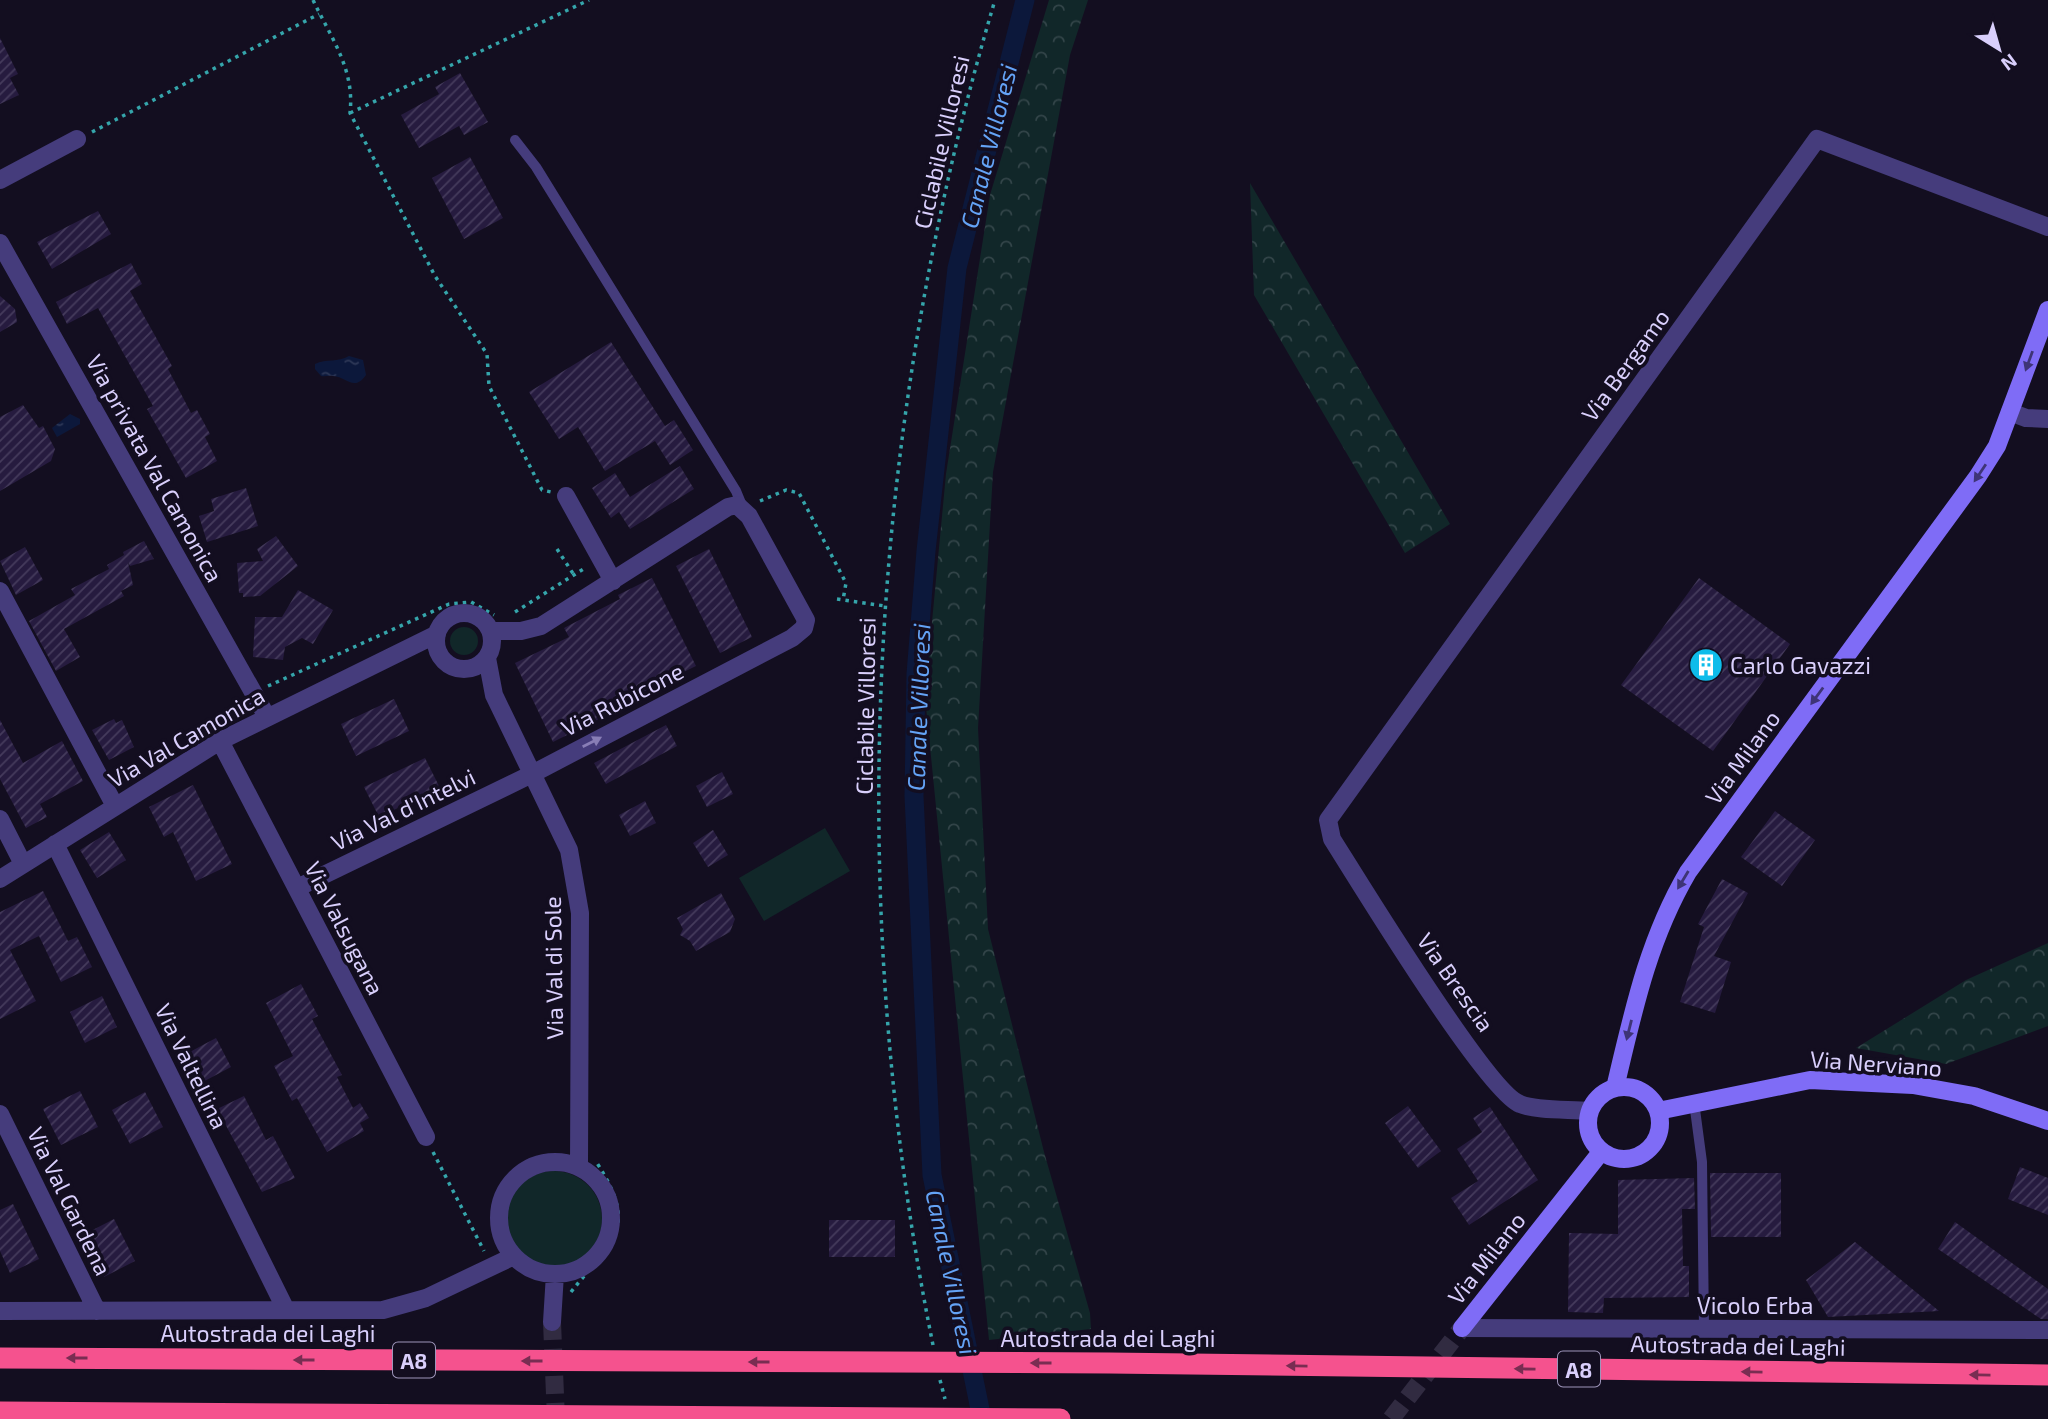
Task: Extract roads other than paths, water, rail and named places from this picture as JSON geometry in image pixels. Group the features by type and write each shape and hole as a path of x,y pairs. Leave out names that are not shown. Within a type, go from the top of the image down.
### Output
{"highway":[{"name":"Autostrada dei Laghi","path":"0,1358 1109,1363 2048,1376"},
{"path":"0,1412 1060,1419"}],"street":[{"path":"0,180 77,139"},
{"name":"Via Bergamo","path":"1328,820 1817,139 2048,227"},
{"name":"Via privata Val Camonica","path":"0,243 267,717"},
{"name":"Via Milano","path":"1615,1088 1643,971 1665,911 1688,872 1978,476 1997,446 2048,310"},
{"path":"2010,412 2026,418 2048,419"},
{"path":"566,496 613,581"},
{"path":"471,669 521,631 541,626 728,507 737,505 746,512"},
{"name":"Via Rubicone","path":"531,774 792,638 804,628 806,620 746,512"},
{"path":"0,592 115,806"},
{"path":"521,631 499,621 463,612 446,619 436,634 439,653 449,665 471,669 494,695 531,774"},
{"path":"494,695 489,655 499,621"},
{"name":"Via Val Camonica","path":"0,879 220,741 436,634"},
{"name":"Via Val Camonica","path":"404,652 439,653"},
{"name":"Via Valsugana","path":"220,741 426,1137"},
{"name":"Via Val d'Intelvi","path":"297,888 531,774"},
{"name":"Via Val di Sole","path":"531,774 569,850 576,882 580,913 578,1130 587,1163"},
{"path":"0,819 23,864"},
{"name":"Via Brescia","path":"1328,820 1332,839 1415,968 1498,1087 1519,1104 1589,1111"},
{"name":"Via Valtellina","path":"55,844 286,1310"},
{"name":"Via Nerviano","path":"1658,1111 1810,1080 1913,1085 1973,1096 2048,1121"},
{"path":"1626,1087 1646,1094 1658,1111 1659,1132 1649,1150 1630,1159 1610,1157 1601,1152 1588,1129 1589,1111 1595,1100 1615,1088 1626,1087"},
{"name":"Via Val Gardena","path":"0,1114 97,1311"},
{"name":"Via Val di Sole","path":"561,1162 578,1130"},
{"name":"Via Milano","path":"1462,1328 1601,1152"},
{"path":"561,1162 587,1163 604,1189 610,1205 610,1230 600,1253 587,1264 572,1272 540,1272 514,1256 500,1230 499,1215 509,1186 531,1167 561,1162"},
{"path":"0,1311 383,1310 426,1298 514,1256"},
{"path":"552,1322 555,1274"},
{"name":"Vicolo Erba","path":"1462,1328 2048,1330"}],"lane":[{"path":"514,140 536,167 736,491 746,512"},
{"path":"1694,1102 1702,1161 1704,1329"}],"water":[{"path":"349,356 363,360 366,375 358,382 321,376 315,369 315,364 319,362"},
{"path":"70,414 80,419 80,424 57,437 52,428"}],"waterway":[{"name":"Canale Villoresi","path":"982,1419 932,1175 914,796 916,674 926,551 957,268 1025,0"}],"tunnel":[{"path":"552,1322 556,1419"},
{"path":"1391,1419 1462,1328"}],"place":[{"name":"Carlo Gavazzi","path":"1706,665"}]}
